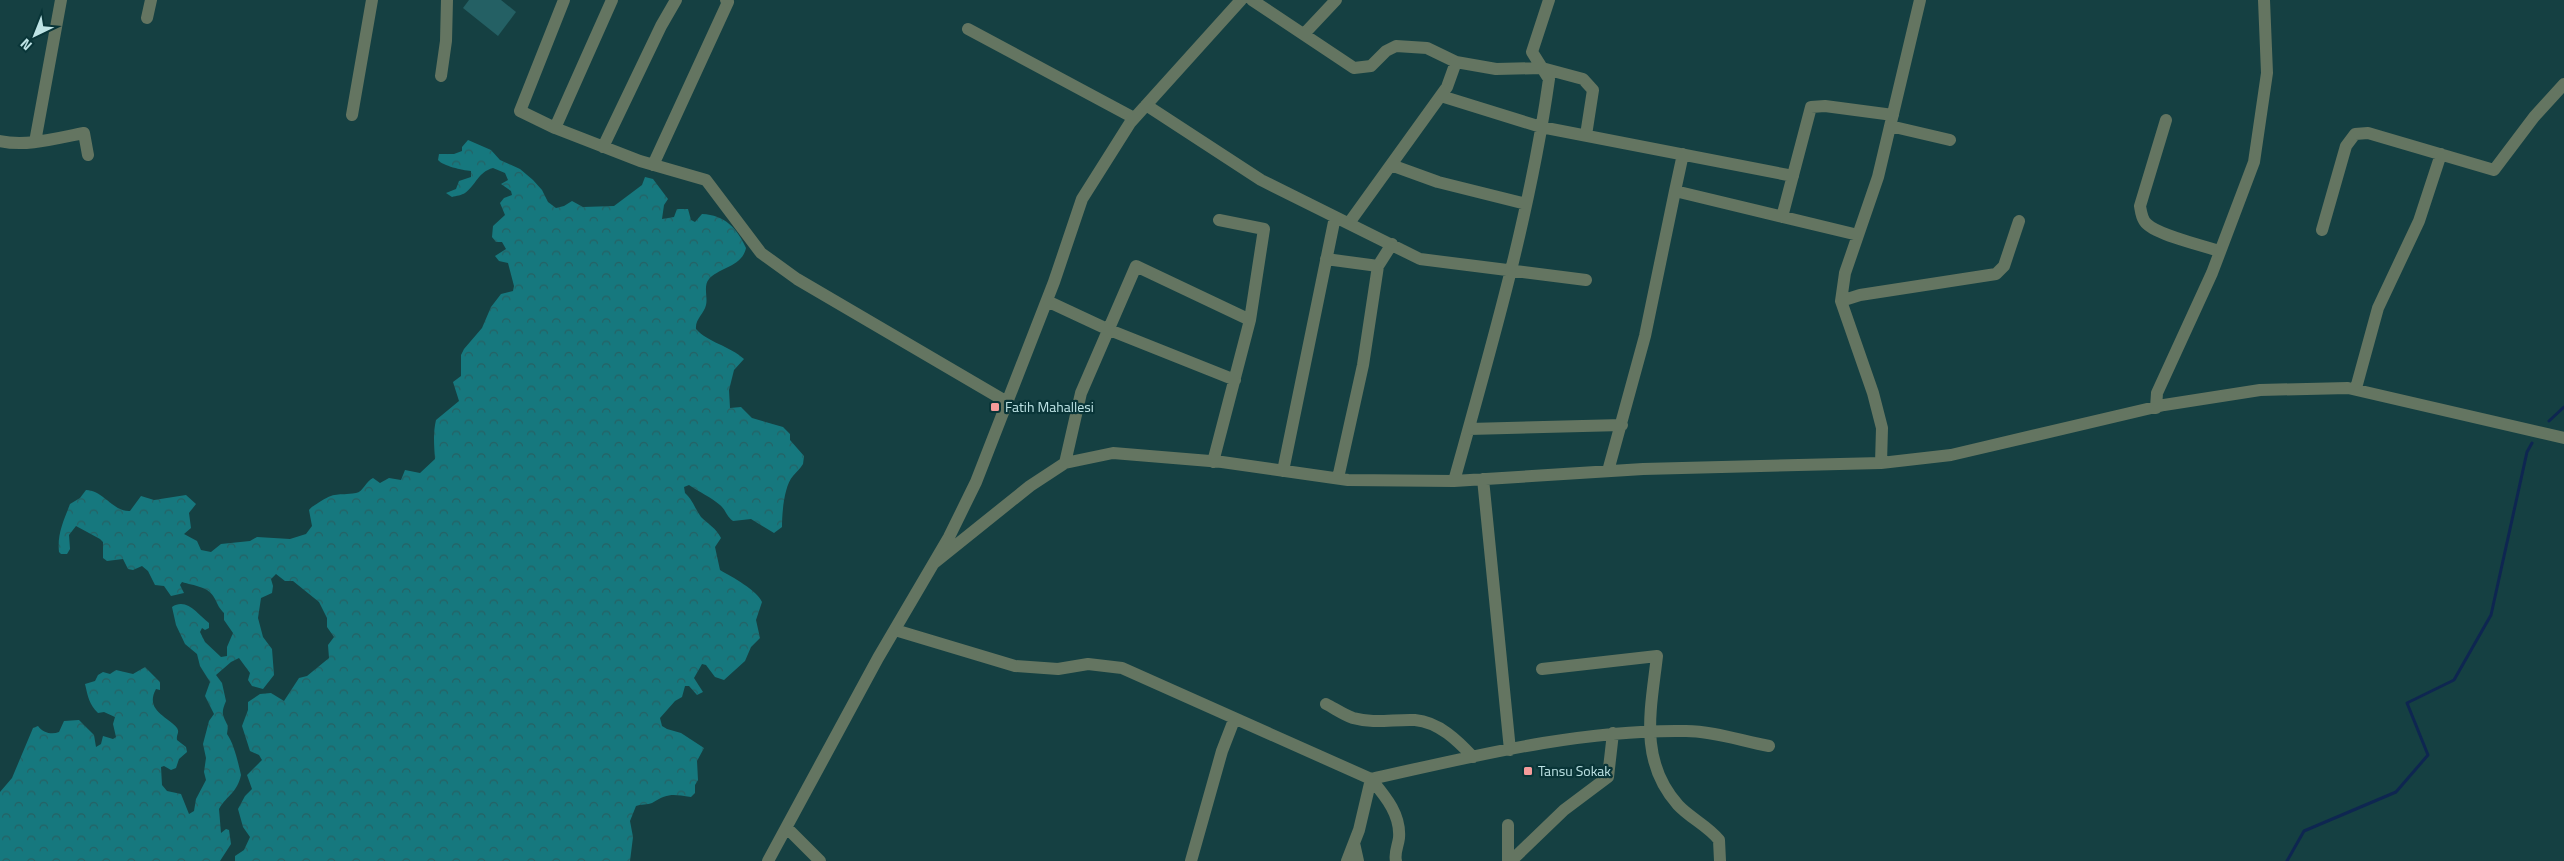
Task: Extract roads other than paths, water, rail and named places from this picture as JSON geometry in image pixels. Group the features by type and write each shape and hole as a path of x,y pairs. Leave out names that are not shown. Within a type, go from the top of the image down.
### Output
{"street":[{"path":"35,142 61,0"},
{"path":"147,18 151,0"},
{"path":"352,115 372,0"},
{"path":"441,76 446,41 447,0"},
{"path":"564,0 520,111 555,128 603,147 653,165 706,180 761,253 798,279 1008,402"},
{"path":"555,128 612,0"},
{"path":"603,147 661,26 676,0"},
{"path":"653,165 728,2 726,0"},
{"path":"768,861 934,563 976,482 1047,301 1082,199 1134,118 1241,0"},
{"path":"1252,0 1354,68 1371,66 1386,51 1396,46 1428,48 1456,62 1496,69 1542,68 1583,80 1593,90 1586,135"},
{"path":"1304,34 1336,0"},
{"path":"1454,481 1512,270 1526,204 1548,79 1532,52 1549,0"},
{"path":"1881,463 1882,428 1873,393 1840,301 1845,273 1878,178 1920,0"},
{"path":"2156,408 2157,393 2220,251 2254,162 2267,74 2264,0"},
{"path":"968,29 1134,118"},
{"path":"1349,223 1447,87 1456,62"},
{"path":"2322,230 2346,146 2354,134 2368,133 2494,170 2534,117 2564,84"},
{"path":"1441,96 1541,127 1793,176"},
{"path":"1146,105 1261,180 1420,258 1586,280"},
{"path":"1782,217 1811,107 1825,106 1892,121 1950,140"},
{"path":"2166,120 2140,206 2141,213 2146,224 2158,231 2220,251"},
{"path":"0,141 11,144 84,134 88,155"},
{"path":"1608,471 1645,336 1683,154"},
{"path":"2356,388 2378,308 2419,221 2441,154"},
{"path":"1391,164 1438,182 1526,204"},
{"path":"1674,191 1858,235"},
{"path":"1283,471 1335,217"},
{"path":"1214,462 1250,320 1264,229 1219,220"},
{"path":"1840,301 1860,295 1996,274 2004,266 2019,221"},
{"path":"1338,478 1363,365 1378,266 1392,244"},
{"path":"1326,259 1378,266"},
{"path":"1065,463 1081,393 1107,329 1136,266 1250,320"},
{"path":"1047,301 1107,329 1234,380"},
{"path":"934,563 1030,486 1065,463 1113,453 1214,462 1338,478 1454,481 1608,471 1881,463 1950,455 2156,408 2260,390 2356,388 2564,438"},
{"path":"1469,429 1622,425"},
{"path":"1483,479 1510,750"},
{"path":"895,630 1015,666 1058,669 1088,664 1122,668 1234,720 1371,779 1390,802 1397,820 1399,837 1396,861"},
{"path":"1542,669 1657,656 1649,732 1650,750 1665,785 1678,804 1719,840 1720,861"},
{"path":"1326,704 1352,718 1384,722 1417,720 1436,726 1456,740 1473,757"},
{"path":"1191,861 1222,751 1234,720"},
{"path":"1371,779 1473,757 1613,733 1689,731 1769,746"},
{"path":"1510,861 1564,810 1608,777 1613,733"},
{"path":"1346,861 1354,843 1371,779"},
{"path":"1508,825 1510,861"},
{"path":"787,828 820,861"},
{"path":"1354,843 1358,861"}],"waterway":[{"path":"2549,421 2564,407"},
{"path":"2287,861 2304,831 2396,792 2428,755 2407,703 2454,680 2491,615 2527,452 2532,443"}],"place":[{"name":"Fatih Mahallesi","path":"995,407"},
{"name":"Tansu Sokak","path":"1528,771"}]}
